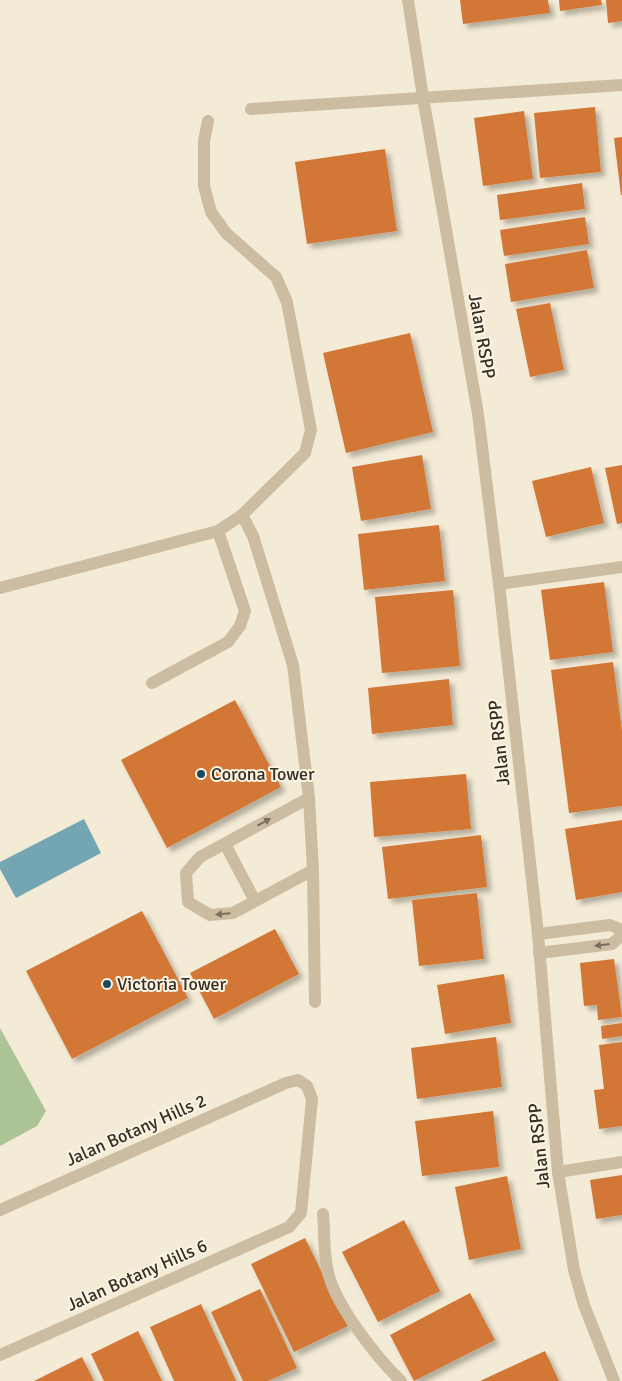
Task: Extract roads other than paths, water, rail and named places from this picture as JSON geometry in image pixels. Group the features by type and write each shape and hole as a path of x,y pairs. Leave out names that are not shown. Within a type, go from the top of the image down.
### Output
{"street":[{"name":"Jalan RSPP","path":"408,0 423,98 478,414 538,934 558,1172 574,1270 584,1305 614,1381"},
{"path":"250,109 622,85"},
{"path":"0,588 218,531 242,515 305,453 311,430 288,302 276,277 226,233 211,212 204,186 204,142 208,121"},
{"path":"242,515 253,536 293,666 309,798 314,870 315,1002"},
{"path":"152,683 228,642 240,626 245,611 218,531"},
{"path":"499,584 622,567"},
{"path":"309,798 200,857 186,873 188,902 210,915 232,913 314,870"},
{"path":"225,844 254,901"},
{"path":"538,934 610,925 622,930"},
{"path":"539,953 612,944 622,934"},
{"name":"Jalan Botany Hills 2","path":"0,1210 286,1082 298,1080 307,1086 312,1099 301,1213 289,1227"},
{"path":"558,1172 622,1162"},
{"path":"323,1214 328,1276 343,1307 385,1365 401,1381"},
{"name":"Jalan Botany Hills 6","path":"0,1355 289,1227"}],"water":[{"path":"84,819 101,853 16,898 0,869 0,862"}],"place":[{"name":"Corona Tower","path":"201,774"},
{"name":"Victoria Tower","path":"107,984"}]}
